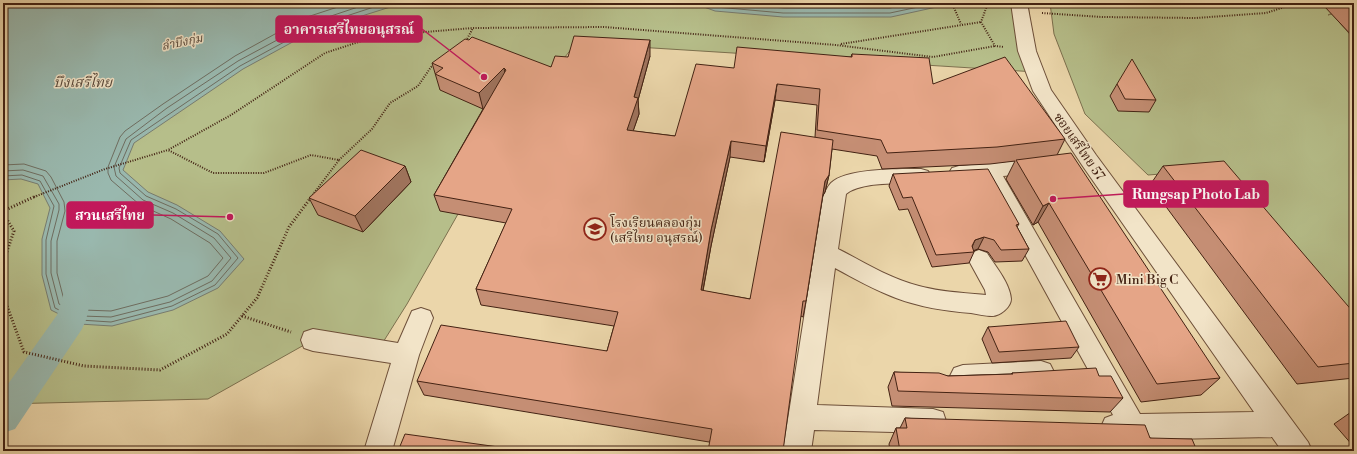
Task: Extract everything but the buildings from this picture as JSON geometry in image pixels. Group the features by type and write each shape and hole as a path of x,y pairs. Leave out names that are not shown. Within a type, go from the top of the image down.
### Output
{"street":[{"name":"ซอยเสรีไทย 57","path":"1019,7 1027,51 1042,90 1089,160 1298,451"},
{"path":"797,451 834,197 838,188 850,182 863,179 990,172 1089,160"},
{"path":"990,172 1081,370 1133,427"},
{"path":"826,253 894,286 931,299 994,306 998,300 997,289 979,259"},
{"path":"378,451 406,355 421,318"},
{"path":"313,340 406,355"},
{"path":"940,378 1081,370"},
{"path":"802,417 959,422"},
{"path":"1094,426 1133,427 1278,424"}],"path":[{"path":"952,3 961,24"},
{"path":"981,22 988,3"},
{"path":"1019,7 1102,17 1196,18 1266,13 1297,3"},
{"path":"836,45 981,22"},
{"path":"981,22 995,46"},
{"path":"3,263 14,231 3,212 36,196 137,158 168,150 230,115 325,53 376,36 473,28 604,27 836,45 933,57 995,46 1027,51"},
{"path":"464,44 473,28"},
{"path":"3,295 24,352 84,366 160,370 227,334 257,298 289,227 339,160 372,128 390,103 418,86 431,67 439,66"},
{"path":"168,150 213,173 264,173 311,155 339,160"},
{"path":"242,316 313,340"}],"green space":[{"path":"3,3 1028,3 1036,72 637,47 572,48 533,98 479,177 407,304 380,347 313,340 208,399 3,404"},
{"path":"1050,3 1354,3 1328,15 1332,14 1354,39 1354,341 1212,170 1148,175 1085,114 1054,34"}],"water":[{"name":"บึงเสรีไทย","path":"3,3 403,3 311,32 243,69 134,143 123,170 148,192 177,205 220,231 244,259 218,288 173,310 112,326 79,324 51,310 42,275 42,239 50,208 38,184 21,179 3,180"},
{"path":"486,3 655,3 534,6"},
{"path":"693,3 955,3 891,17 783,17 715,11"}],"waterway":[{"path":"3,418 71,320 80,286"}],"place":[{"name":"อาคารเสรีไทยอนุสรณ์","path":"484,77"},
{"name":"Rungsap Photo Lab","path":"1053,199"},
{"name":"สวนเสรีไทย","path":"230,217"},
{"name":"โรงเรียนคลองกุ่ม (เสรีไทย อนุสรณ์)","path":"595,229"},
{"name":"Mini Big C","path":"1100,279"}],"water label":[{"name":"ลำบึงกุ่ม","path":"182,42"}]}
